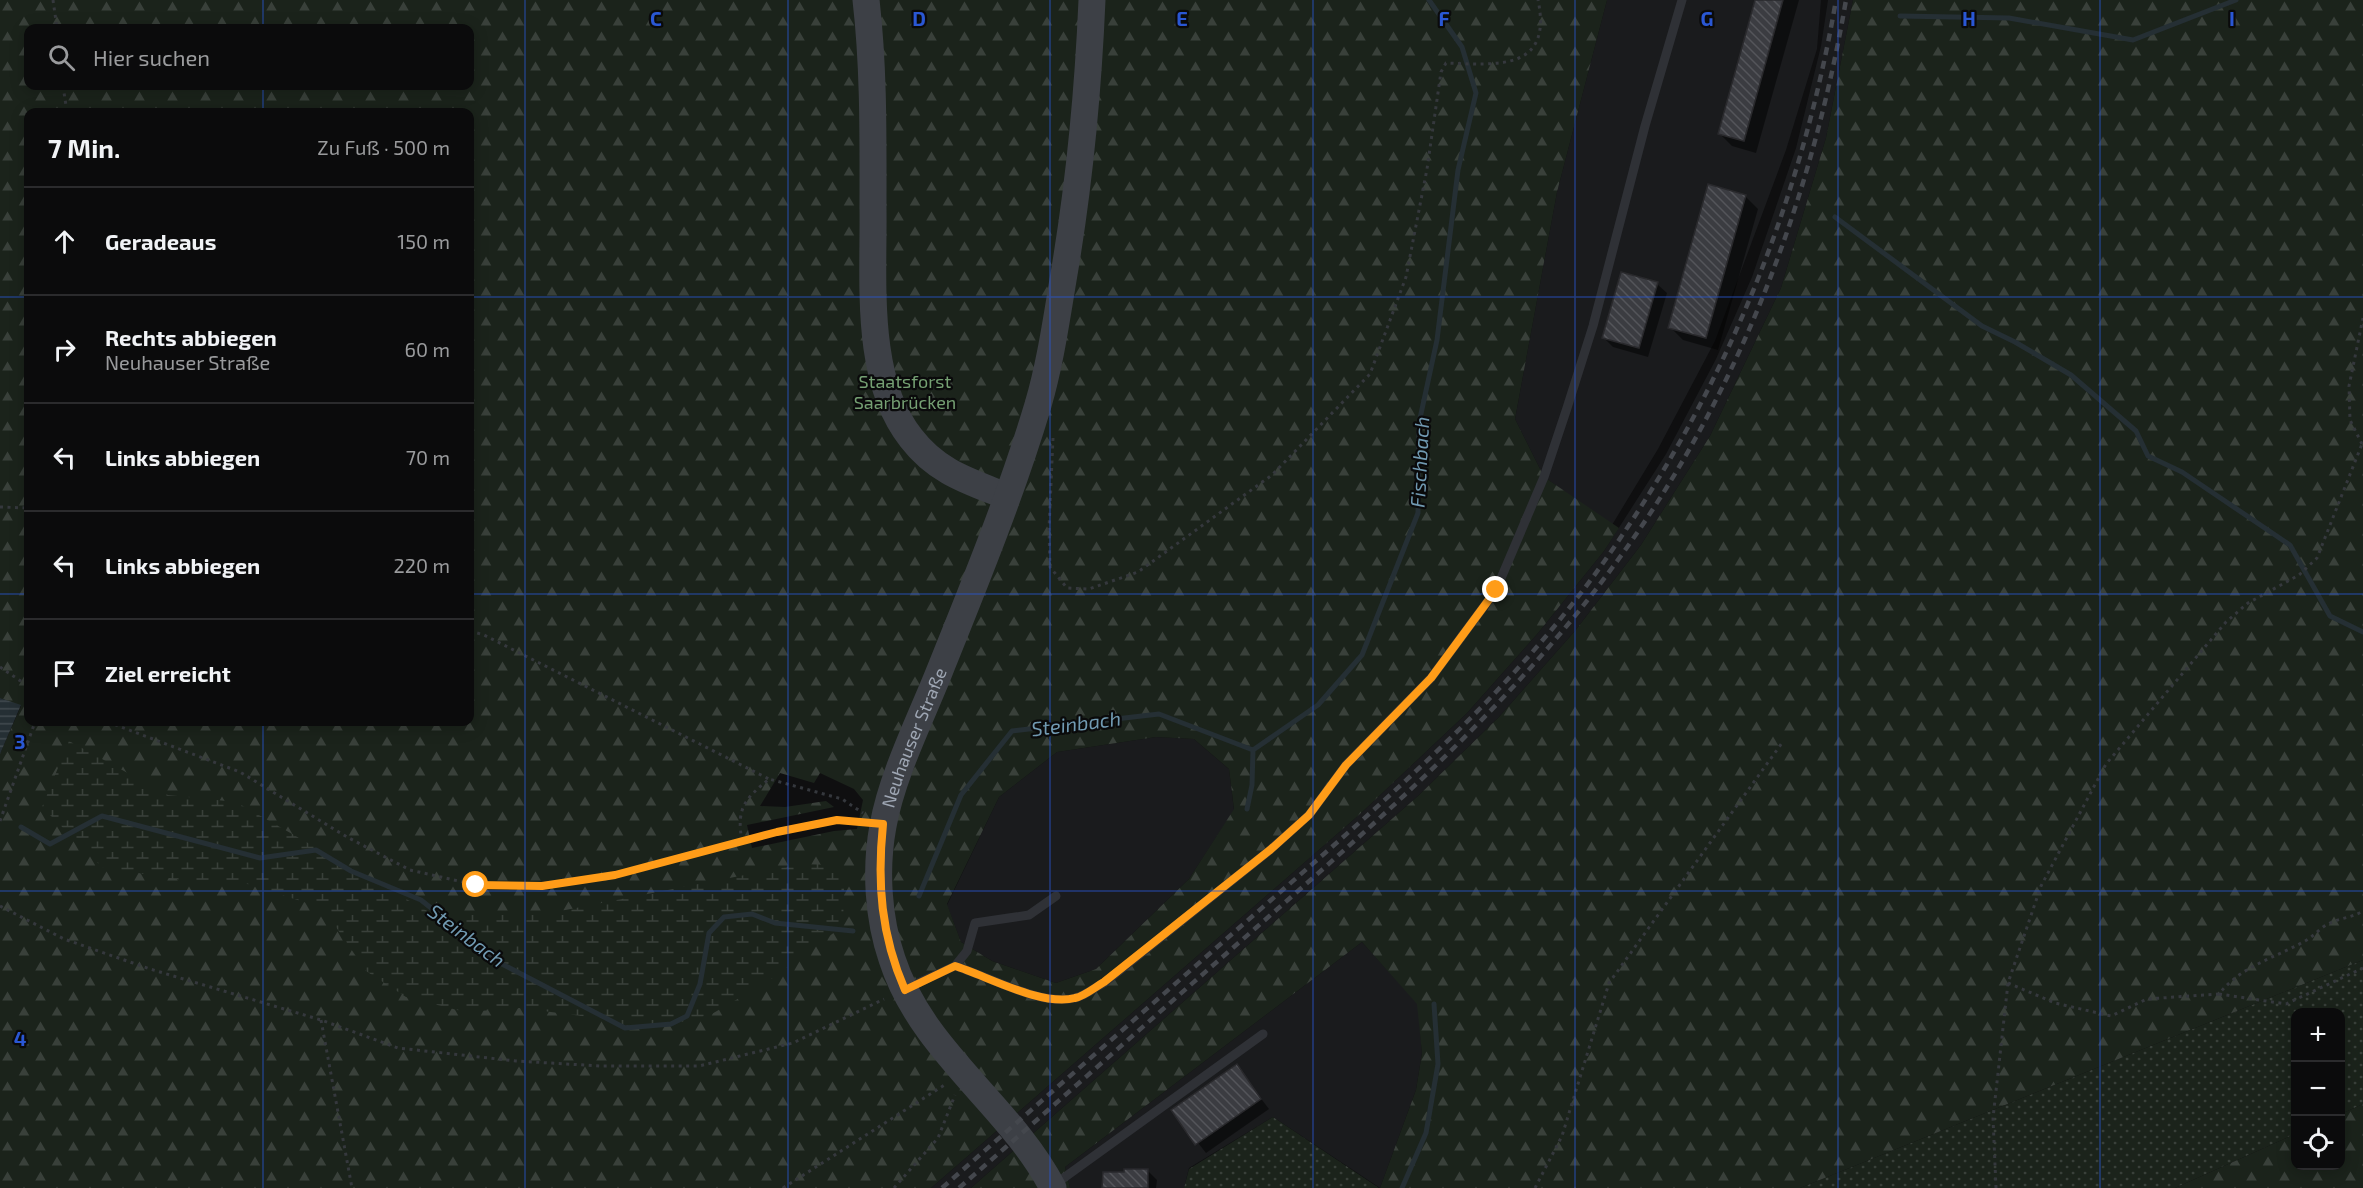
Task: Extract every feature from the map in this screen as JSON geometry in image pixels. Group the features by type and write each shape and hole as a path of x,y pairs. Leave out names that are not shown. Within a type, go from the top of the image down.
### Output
{"main road":[{"path":"866,0 872,49 874,330 887,395 910,438 947,472 1006,496"},
{"name":"Neuhauser Straße","path":"1052,1187 1035,1158 932,1036 905,990 892,959 884,928 880,884 883,824 906,754 1006,496 1034,415 1053,343 1072,226 1088,97 1092,0"}],"lane":[{"path":"955,966 1030,993 1058,1000 1076,998 1104,982 1270,850 1309,815 1346,765 1431,678 1496,590 1544,477 1593,326 1645,126 1682,0"},
{"path":"905,990 955,966 967,951 975,923 1029,915 1056,896"},
{"path":"1052,1187 1263,1034"}],"path":[{"path":"53,0 56,24"},
{"path":"1034,415 1053,420 1048,529 1050,567 1067,588 1089,589 1138,572 1272,475 1370,375 1406,278 1427,169 1441,72 1446,63 1495,65 1524,56 1541,35 1542,19 1538,0"},
{"path":"63,90 66,108"},
{"path":"1996,1188 1993,1118 2008,983 2041,886 2106,764 2226,622 2248,603 2299,575 2318,558 2362,445 2350,420 2349,386 2363,318"},
{"path":"0,507 24,508"},
{"path":"474,632 770,779 842,799 883,824"},
{"path":"0,667 24,683"},
{"path":"0,821 34,726"},
{"path":"119,726 240,772 347,837 410,870 476,885 542,886 615,875 742,841 837,820 883,824"},
{"path":"1535,1188 1563,1136 1609,983 1782,743"},
{"path":"742,841 739,825 741,808 752,794 770,779"},
{"path":"0,906 64,939 150,969 321,1020 398,1048 538,1063 601,1066 699,1066 793,1042 878,1001"},
{"path":"2218,994 2244,969 2267,961 2284,949 2306,941 2328,924 2349,919 2363,911"},
{"path":"2008,983 2055,1003 2111,1016 2147,999 2218,994 2286,1004 2363,968"},
{"path":"321,1020 352,1188"},
{"path":"783,1188 962,1072"},
{"path":"894,1188 938,1137 962,1072"}],"shaded area":[{"path":"1607,0 1821,0 1817,49 1786,150 1715,341 1658,449 1612,525 1544,477 1515,419 1557,192"},
{"path":"1828,0 1853,0 1826,138 1781,288 1710,436 1641,545 1575,631 1499,717 1418,796 971,1188 931,1188 1360,814 1467,713 1538,633 1604,551 1666,454 1716,359 1752,277 1796,148 1821,46"},
{"path":"0,698 21,705 0,754"},
{"path":"1156,737 1194,739 1229,769 1234,810 1189,879 1096,969 1056,983 992,961 961,942 947,905 999,797 1057,752"},
{"path":"1362,942 1418,1004 1422,1053 1416,1090 1380,1188 1273,1117 1189,1168 1184,1188 1070,1188 1065,1167"}],"green space":[{"name":"Staatsforst Saarbrücken","path":"0,0 1607,0 1557,192 1515,419 1544,477 1619,528 1604,551 1538,633 1467,713 1360,814 931,1188 0,1188 0,754 21,706 0,698","holes":["1156,737 1194,739 1229,769 1234,809 1189,879 1096,969 1056,983 992,961 961,942 947,904 999,797 1057,752","780,773 814,783 820,773 854,789 863,800 857,829 834,831 752,848 747,825 834,807 826,801 785,807 760,806"]},
{"path":"1853,0 2363,0 2363,960 1800,1188 1380,1188 1416,1090 1422,1053 1417,1004 1362,942 1065,1167 1070,1188 971,1188 1418,796 1499,717 1575,631 1641,545 1710,436 1781,288 1826,138"},
{"path":"69,741 168,795 236,802 429,912 545,914 801,864 831,865 844,886 843,926 767,982 710,1015 648,1030 582,1016 520,1008 465,1012 406,997 366,971 323,908 244,883 187,881 102,867 42,807"},
{"path":"2363,960 2363,1104 2345,1112 2345,1008 2291,1008 2291,1136 2175,1188 1800,1188"},
{"path":"2363,1104 2363,1188 2175,1188 2291,1136 2291,1170 2345,1170 2345,1112"},
{"path":"1273,1117 1379,1188 1184,1188 1189,1169"}],"building":[{"path":"1755,0 1783,0 1744,141 1718,134"},
{"path":"1708,184 1746,195 1706,338 1668,328"},
{"path":"1621,272 1658,282 1639,348 1602,338"},
{"path":"1237,1064 1261,1099 1195,1145 1171,1110"},
{"path":"1124,1169 1148,1169 1148,1188 1102,1188 1103,1172 1124,1172"}],"waterway":[{"name":"Fischbach","path":"1247,809 1252,785 1253,750 1318,705 1362,655 1418,513 1419,423 1437,340 1458,170 1476,93 1462,47 1429,0"},
{"path":"1900,16 2009,18 2133,40 2236,0"},
{"path":"1835,217 1982,326 2015,342 2071,375 2136,431 2148,456 2182,472 2290,545 2330,616 2363,632"},
{"name":"Steinbach","path":"919,896 961,795 1012,731 1159,714 1253,750"},
{"name":"Steinbach","path":"21,827 50,844 102,816 260,858 316,850 351,871 421,900 500,963 625,1028 671,1024 687,1016 700,984 709,933 724,917 752,914 775,923 853,931"},
{"name":"Fischbach","path":"1402,1188 1426,1133 1438,1064 1434,1004"}],"railway":[{"path":"942,1188 1407,780 1493,695 1534,651 1572,604 1608,556 1650,492 1723,359 1753,291 1780,221 1802,149 1821,75 1836,0"},
{"path":"959,1188 1399,800 1490,712 1573,618 1612,568 1656,504 1696,437 1731,369 1762,298 1789,225 1812,151 1831,76 1846,0"}],"route":[{"path":"476,885 542,886 615,875 777,832 837,820 861,820 883,824 879,857 884,928 892,959 905,990 955,966 1038,995 1058,1000 1076,998 1104,982 1270,850 1309,815 1346,765 1431,678 1496,590"}]}
